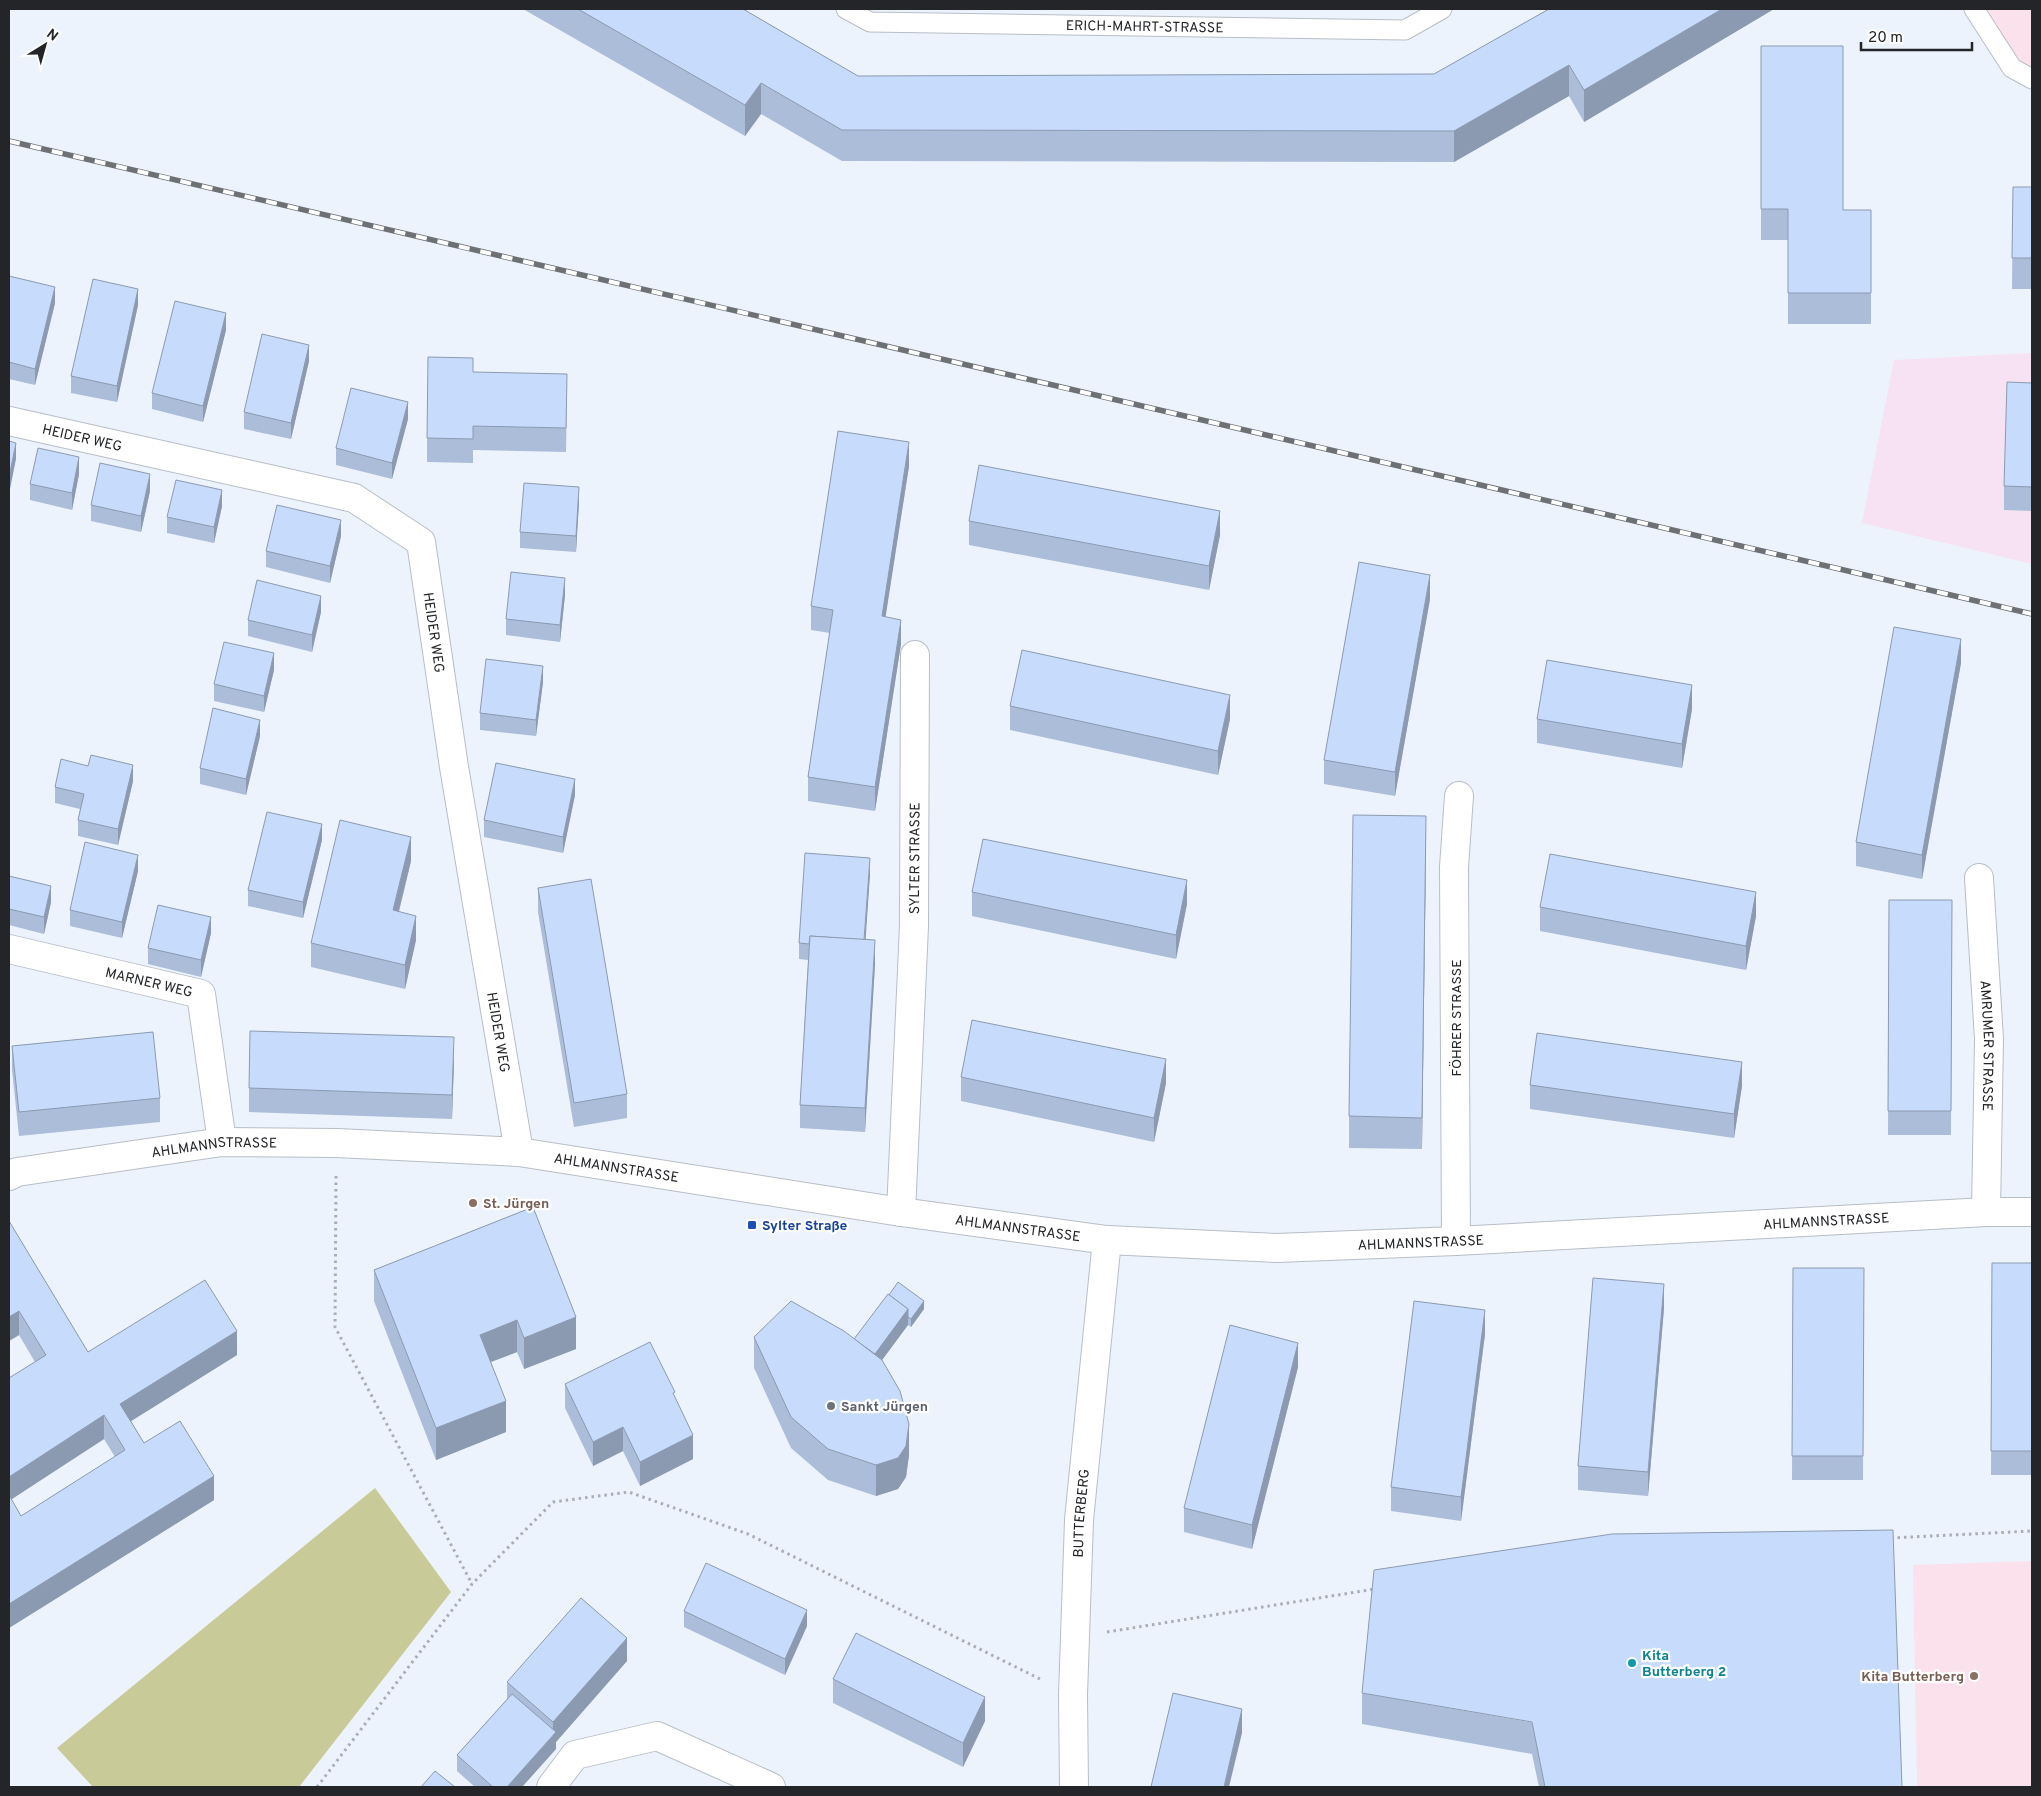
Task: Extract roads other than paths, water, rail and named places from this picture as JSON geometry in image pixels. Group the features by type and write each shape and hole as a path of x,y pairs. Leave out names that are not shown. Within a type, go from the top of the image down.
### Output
{"street":[{"name":"HEIDER WEG","path":"9,421 354,498 421,542 454,767 519,1152"},
{"name":"SYLTER STRASSE","path":"901,1212 914,926 915,655"},
{"name":"FÖHRER STRASSE","path":"1456,1241 1454,867 1459,796"},
{"name":"AMRUMER STRASSE","path":"1978,878 1990,1039 1986,1212"},
{"name":"MARNER WEG","path":"9,949 201,994 222,1142"},
{"name":"AHLMANNSTRASSE","path":"9,1176 17,1172 222,1142 337,1143 519,1152 901,1212 1107,1240 1276,1248 1456,1241 1986,1212 2032,1212"},
{"name":"BUTTERBERG","path":"1074,1787 1073,1695 1078,1520 1107,1240"},
{"path":"551,1787 575,1755 657,1736 771,1787"}],"lane":[{"name":"ERICH-MAHRT-STRASSE","path":"846,9 870,22 1405,30 1442,9"},
{"path":"1974,9 2012,68 2032,80"}],"railway":[{"path":"9,141 2032,614"}],"place":[{"name":"St. Jürgen","path":"473,1203"},
{"name":"Sylter Straße","path":"752,1225"},
{"name":"Sankt Jürgen","path":"831,1406"},
{"name":"Kita Butterberg 2","path":"1632,1663"},
{"name":"Kita Butterberg","path":"1974,1676"}]}
